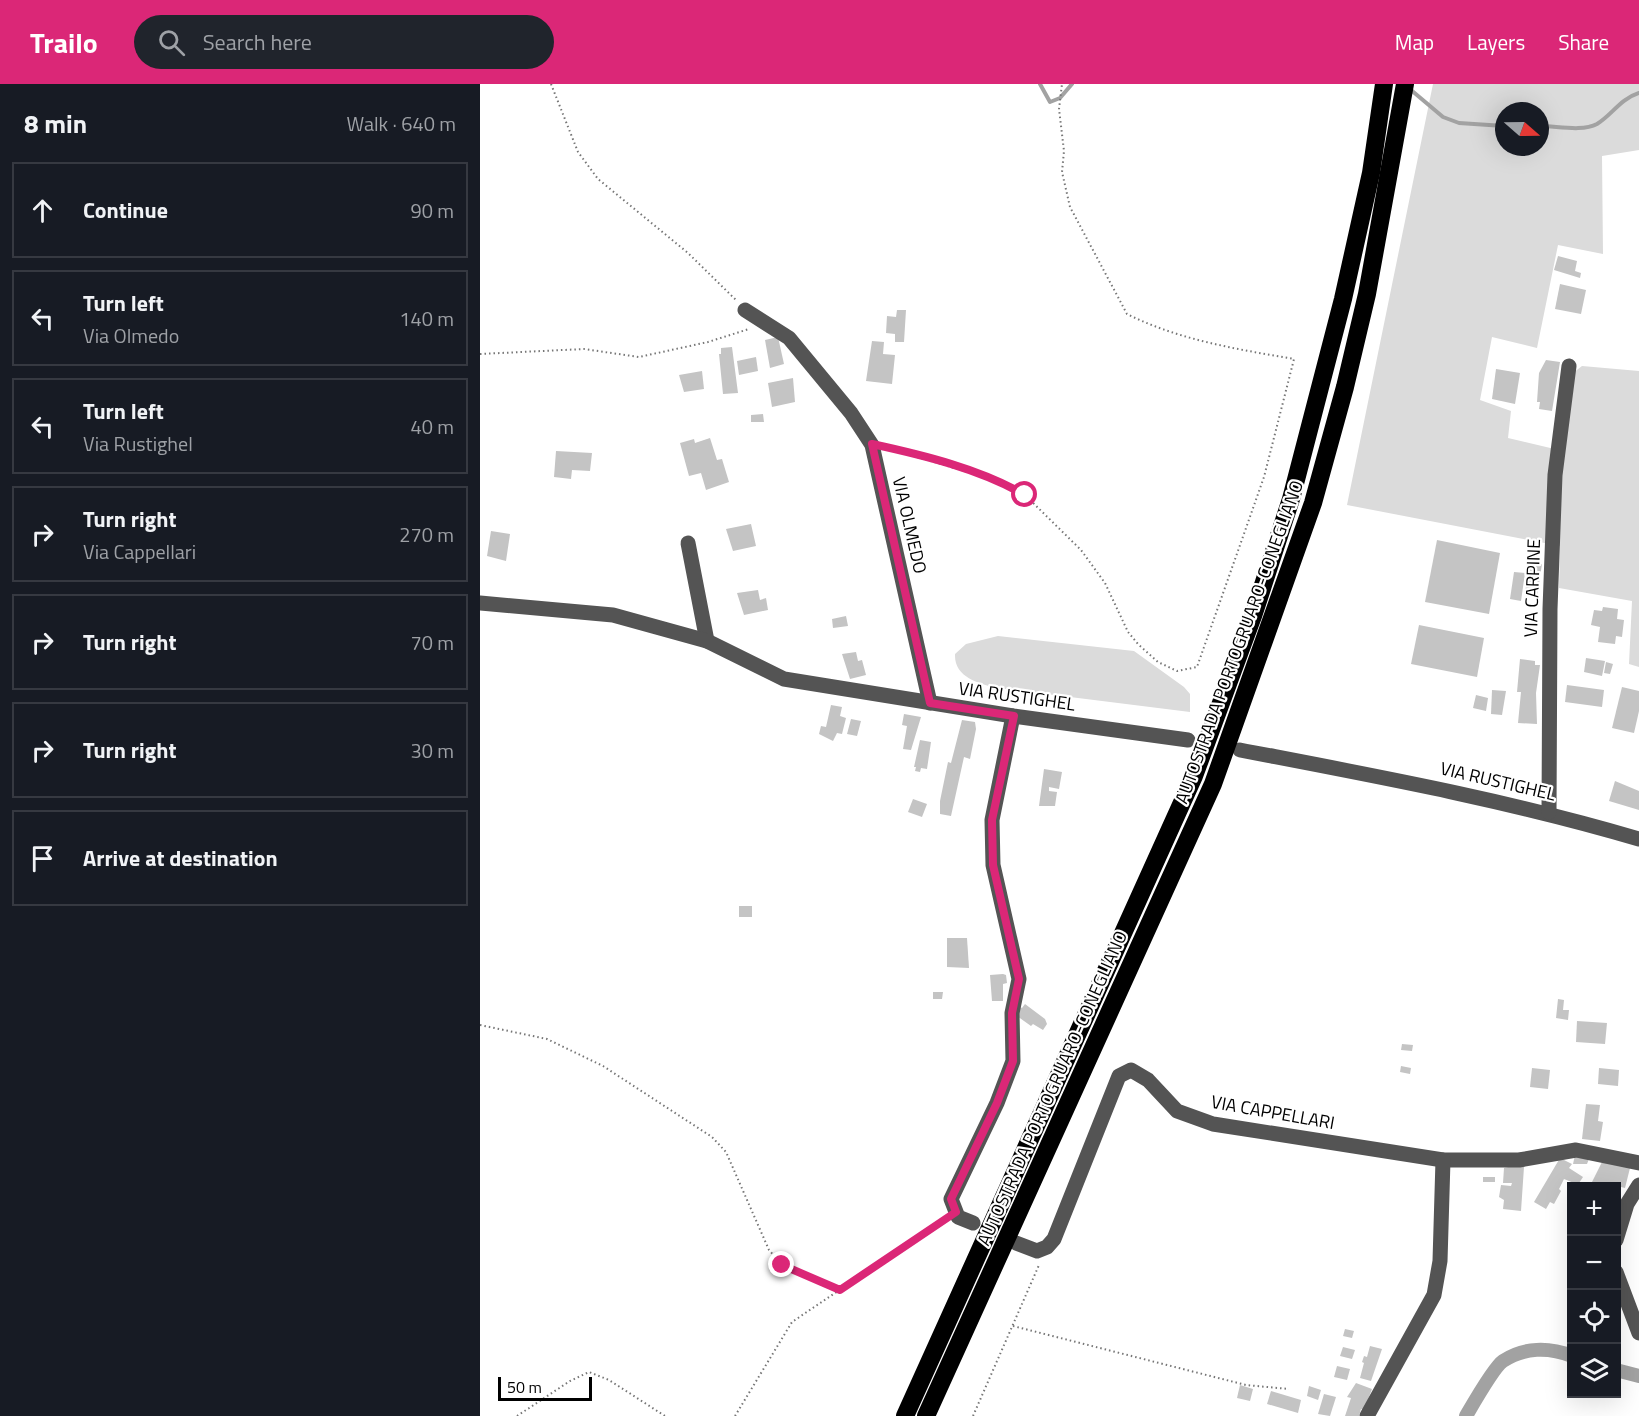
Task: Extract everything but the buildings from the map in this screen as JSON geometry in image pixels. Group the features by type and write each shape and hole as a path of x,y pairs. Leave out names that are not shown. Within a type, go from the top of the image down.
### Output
{"highway":[{"name":"AUTOSTRADA PORTOGRUARO-CONEGLIANO","path":"905,1416 1190,787 1214,723 1291,500 1343,299 1371,173 1384,84"},
{"name":"AUTOSTRADA PORTOGRUARO-CONEGLIANO","path":"926,1416 1213,784 1312,503 1367,294 1405,84"}],"street":[{"name":"VIA OLMEDO","path":"745,310 789,338 851,412 872,444 930,703"},
{"name":"VIA CARPINE","path":"1549,812 1550,609 1555,475 1569,366"},
{"path":"688,543 707,641"},
{"name":"VIA RUSTIGHEL","path":"480,603 613,615 707,641 783,679 1014,716 1188,740"},
{"path":"973,1223 958,1217 951,1199 997,1103 1013,1061 1012,1013 1019,979 993,865 992,820 1014,716"},
{"name":"VIA RUSTIGHEL","path":"1240,750 1447,789 1549,812 1639,839"},
{"name":"VIA CAPPELLARI","path":"1038,1251 1047,1247 1053,1239 1105,1108 1119,1076 1125,1071 1137,1072 1148,1080 1177,1111 1213,1124 1443,1160 1519,1161 1576,1150 1639,1163"},
{"path":"1367,1416 1434,1295 1440,1261 1443,1160"},
{"path":"1618,1236 1627,1204 1639,1185"},
{"path":"1016,1243 1038,1251"},
{"path":"1621,1283 1639,1333"}],"path":[{"path":"551,84 578,152 598,179 688,253 745,310"},
{"path":"872,444 981,476 1025,495 1081,550 1105,583 1128,632 1138,644 1158,662 1178,671 1197,667 1264,477 1293,358 1225,347 1178,334 1126,314 1070,207 1062,172 1064,151 1059,109 1062,84"},
{"path":"480,354 584,349 639,357 708,342 766,323"},
{"path":"480,1025 548,1039 557,1043 603,1066 712,1137 726,1152 769,1250 782,1265 840,1290"},
{"path":"735,1416 792,1322 956,1212"},
{"path":"973,1416 1039,1265 1038,1251"},
{"path":"1012,1326 1246,1385 1289,1389"},
{"path":"518,1416 570,1380 589,1372 609,1380 665,1416"}],"shaded area":[{"path":"1433,84 1639,84 1639,150 1602,156 1603,254 1558,245 1537,348 1492,337 1480,400 1511,411 1508,438 1563,451 1573,373 1582,366 1639,371 1639,667 1629,664 1632,601 1559,588 1560,546 1347,505"},
{"path":"998,636 1134,651 1184,687 1190,694 1190,712 997,688 975,681 963,674 958,668 955,654 966,644"}],"waterway":[{"path":"1040,84 1050,102 1060,98 1072,84"},
{"path":"1411,90 1443,117 1459,123 1495,125"},
{"path":"1549,126 1584,128 1597,124 1621,103 1639,93"},
{"path":"1466,1416 1494,1370 1511,1356 1537,1350 1567,1355"},
{"path":"1621,1371 1639,1376"}],"route":[{"path":"782,1265 802,1276 840,1290 956,1212 951,1199 997,1103 1013,1061 1012,1013 1019,979 993,865 992,820 1014,716 930,703 872,444 981,476 1007,485 1025,495"}]}
